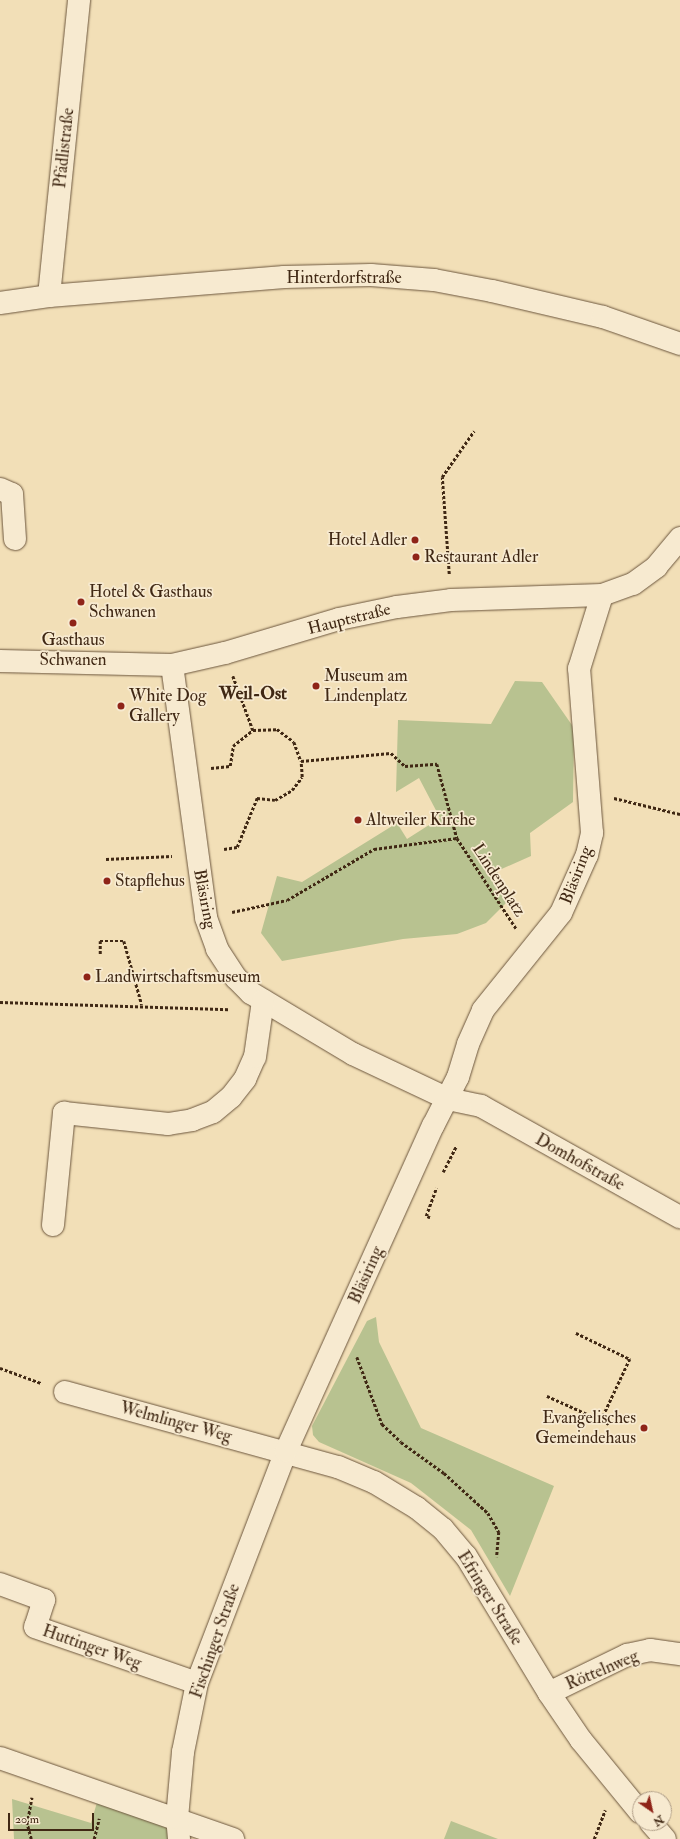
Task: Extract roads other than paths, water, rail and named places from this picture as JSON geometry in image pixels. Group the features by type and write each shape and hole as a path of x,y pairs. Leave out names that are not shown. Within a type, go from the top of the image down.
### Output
{"street":[{"name":"Pfädlistraße","path":"49,296 79,0"},
{"name":"Hinterdorfstraße","path":"0,303 49,296 284,277 371,274 434,280 492,291 603,317 680,344"},
{"path":"0,489 12,494 15,539"},
{"name":"Hauptstraße","path":"0,662 172,666 225,653 339,619 397,607 451,600 602,595 633,584 656,567 680,538"},
{"name":"Bläsiring","path":"286,1451 433,1126 448,1099 483,1010 561,913 587,855 592,834 579,669 602,595"},
{"name":"Bläsiring","path":"172,666 206,918 217,949 236,978 257,997 353,1054 448,1099 480,1106"},
{"path":"53,1225 64,1113 168,1124 192,1120 213,1112 231,1097 245,1079 255,1057 257,997"},
{"name":"Domhofstraße","path":"480,1106 680,1217"},
{"name":"Welmlinger Weg","path":"65,1392 286,1451"},
{"name":"Fischinger Straße","path":"178,1828 183,1752 197,1683 286,1451"},
{"name":"Efringer Straße","path":"286,1451 338,1466 374,1482 417,1508 443,1529 466,1556 549,1693 595,1759 632,1803"},
{"name":"Huttinger Weg","path":"0,1584 44,1600 35,1627 197,1683"},
{"name":"Röttelnweg","path":"549,1693 627,1655 650,1650 680,1654"},
{"path":"0,1758 40,1771 178,1828 233,1839"},
{"path":"658,1831 665,1839"}],"place":[{"name":"Hotel Adler","path":"415,540"},
{"name":"Restaurant Adler","path":"416,557"},
{"name":"Hotel & Gasthaus Schwanen","path":"81,602"},
{"name":"Gasthaus Schwanen","path":"73,623"},
{"name":"Museum am Lindenplatz","path":"316,686"},
{"name":"White Dog Gallery","path":"121,706"},
{"name":"Altweiler Kirche","path":"358,820"},
{"name":"Stapflehus","path":"107,881"},
{"name":"Landwirtschaftsmuseum","path":"87,977"},
{"name":"Evangelisches Gemeindehaus","path":"644,1428"}],"district":[{"name":"Weil-Ost","path":"253,694"}]}
